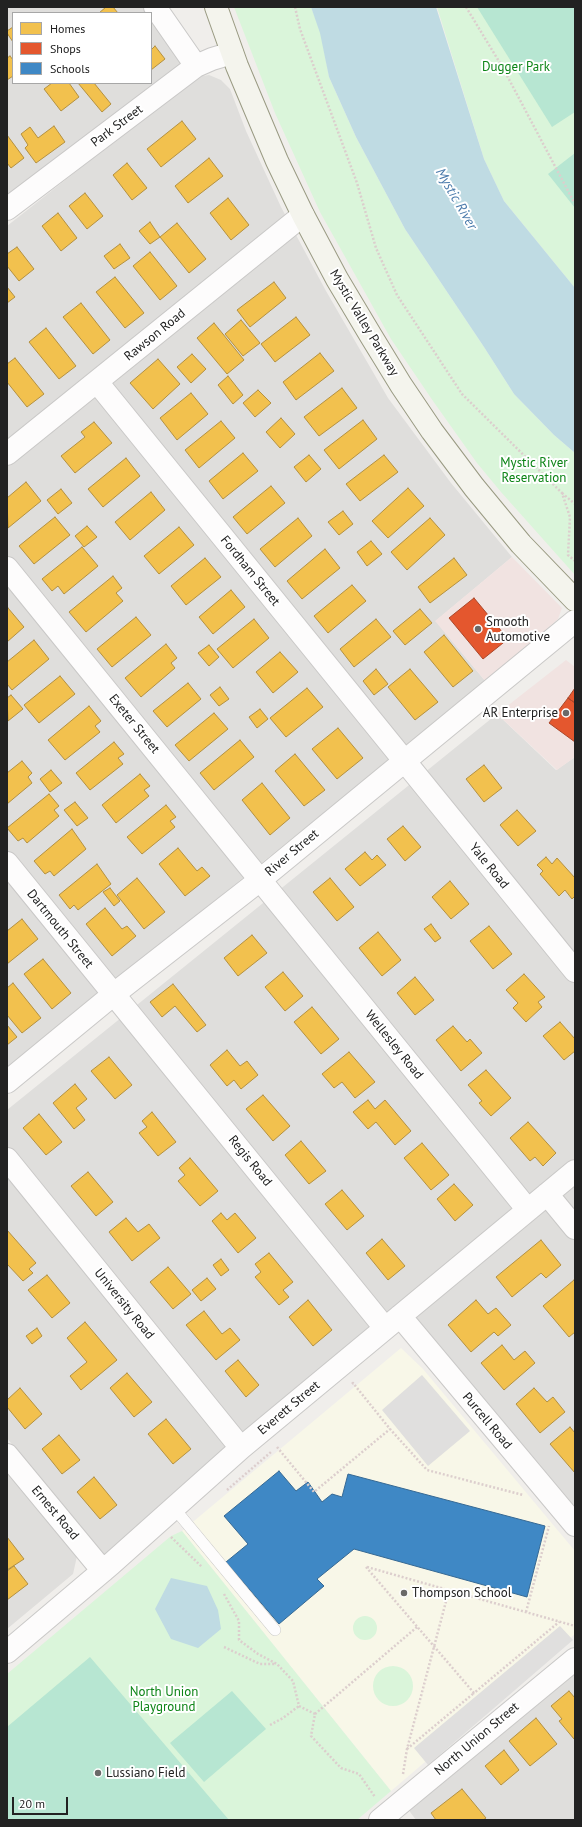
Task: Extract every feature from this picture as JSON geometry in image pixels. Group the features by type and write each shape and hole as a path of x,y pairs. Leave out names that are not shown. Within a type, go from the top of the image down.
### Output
{"main road":[{"name":"Mystic Valley Parkway","path":"216,7 232,53 277,161 303,215 337,278 401,386 432,431 521,544 575,600"}],"street":[{"path":"155,7 196,66"},
{"name":"Park Street","path":"7,208 196,66 232,53"},
{"name":"Rawson Road","path":"7,454 303,215"},
{"name":"Fordham Street","path":"97,382 403,761"},
{"name":"Exeter Street","path":"7,568 260,880"},
{"name":"River Street","path":"7,1082 114,994 260,880 575,621"},
{"name":"Yale Road","path":"403,761 575,971"},
{"name":"Dartmouth Street","path":"7,863 114,994"},
{"name":"Wellesley Road","path":"260,880 528,1210"},
{"name":"Regis Road","path":"114,994 393,1322"},
{"name":"University Road","path":"7,1159 241,1448"},
{"name":"Everett Street","path":"7,1652 103,1571 241,1448 575,1171"},
{"path":"547,1194 575,1228"},
{"name":"Purcell Road","path":"393,1322 575,1526"},
{"name":"Ernest Road","path":"7,1455 103,1571"},
{"name":"North Union Street","path":"392,1815 575,1658"}],"lane":[{"path":"174,1508 275,1630"}],"path":[{"path":"294,7 300,29 357,183 376,248 397,295 462,394 575,504"},
{"path":"466,7 503,68 575,204"},
{"path":"562,493 570,517 568,554 575,561"},
{"path":"347,1388 359,1378"},
{"path":"353,1383 390,1429 427,1470 524,1496"},
{"path":"277,1447 314,1492 390,1429"},
{"path":"224,1492 282,1442"},
{"path":"526,1612 550,1525"},
{"path":"166,1531 207,1573"},
{"path":"474,1693 366,1567 575,1626"},
{"path":"221,1589 239,1621 240,1640 258,1654 277,1664 293,1681 299,1706 315,1714"},
{"path":"402,1780 407,1749 449,1590"},
{"path":"407,1749 560,1622"},
{"path":"392,1815 358,1774 341,1768 311,1736 315,1714 417,1627"},
{"path":"224,1647 260,1664 277,1664"},
{"path":"270,1725 283,1718 299,1706"}],"shaded area":[{"path":"7,7 144,7 148,12 12,12 12,84 152,84 152,17 183,59 177,68 7,197"},
{"path":"209,75 221,80 230,89 246,131 281,207 326,291 388,398 451,483 512,557 436,621 486,682 7,1068 7,226 154,110 202,76"},
{"path":"512,557 562,608 558,619 486,682 435,621"},
{"path":"566,660 575,667 575,757 557,770 497,714"},
{"path":"497,714 556,770 575,757 575,1514 397,1304 370,1330 105,1557 46,1488 7,1438 7,1110"},
{"name":"Thompson School","path":"401,1348 423,1369 575,1551 575,1634 391,1791 182,1531"},
{"path":"422,1375 470,1431 428,1466 382,1410"},
{"path":"7,1458 79,1547 73,1574 7,1629"},
{"path":"560,1626 573,1640 428,1765 414,1748"},
{"path":"575,1673 575,1820 416,1820 405,1805"}],"green space":[{"name":"Mystic River Reservation","path":"234,7 311,7 321,33 329,77 356,137 405,229 514,394 554,435 575,453 575,575 477,463 391,339 320,212 275,113"},
{"name":"Dugger Park","path":"437,7 575,7 575,288 504,201 484,159"},
{"path":"477,7 575,7 575,112 552,127"},
{"path":"575,153 575,208 548,174"},
{"name":"North Union Playground","path":"182,1531 391,1791 357,1820 7,1820 7,1674 171,1536"},
{"path":"365,1616 374,1619 377,1628 374,1637 365,1640 356,1637 353,1628 356,1619"},
{"name":"Lussiano Field","path":"90,1657 229,1820 7,1820 7,1727"},
{"path":"397,1666 404,1669 410,1675 413,1686 412,1694 404,1703 397,1706 389,1706 382,1703 374,1694 373,1682 376,1675 385,1667"},
{"path":"232,1691 266,1729 204,1782 170,1743"}],"water":[{"name":"Mystic River","path":"311,7 436,7 484,159 504,201 575,288 575,453 554,435 514,394 405,229 356,137 329,77 320,33"},
{"path":"171,1578 207,1586 218,1610 221,1629 198,1648 171,1639 155,1609"}],"building: Homes":[{"path":"106,7 113,7 117,12 100,12"},
{"path":"12,28 12,40 7,33 7,31"},
{"path":"155,46 165,59 152,69 152,49"},
{"path":"10,56 12,59 12,77 7,80 7,58"},
{"path":"51,84 70,84 79,97 61,111 44,89"},
{"path":"79,84 95,84 111,104 102,112"},
{"path":"182,121 196,139 161,167 147,149"},
{"path":"54,126 65,142 36,163 25,148 28,145 21,134 30,127 38,138"},
{"path":"7,135 24,158 11,168 7,163"},
{"path":"209,158 223,176 188,203 175,186"},
{"path":"127,163 147,188 132,200 113,175"},
{"path":"85,193 103,216 87,229 69,206"},
{"path":"228,198 249,225 231,240 210,213"},
{"path":"58,213 77,238 61,251 42,226"},
{"path":"150,222 160,237 150,244 139,231"},
{"path":"177,223 206,259 189,273 160,237"},
{"path":"120,244 130,258 114,269 104,256"},
{"path":"17,247 34,269 19,281 7,266 7,254"},
{"path":"150,252 177,286 160,300 133,266"},
{"path":"115,277 144,313 125,328 96,292"},
{"path":"274,282 286,298 250,327 237,310"},
{"path":"7,287 15,297 7,303"},
{"path":"81,303 110,340 93,354 63,317"},
{"path":"296,317 310,335 275,362 261,344"},
{"path":"241,320 260,343 243,356 225,334"},
{"path":"214,323 244,360 227,374 197,338"},
{"path":"46,328 76,366 59,379 29,342"},
{"path":"320,353 334,371 296,400 283,382"},
{"path":"192,354 206,369 191,383 177,367"},
{"path":"15,358 44,394 27,407 7,382 7,364"},
{"path":"158,359 180,384 153,409 130,383"},
{"path":"228,376 243,395 233,404 218,385"},
{"path":"342,388 357,408 319,436 304,417"},
{"path":"258,390 271,403 255,417 243,403"},
{"path":"191,393 208,414 177,440 160,418"},
{"path":"281,418 295,434 280,448 266,432"},
{"path":"363,420 377,439 339,469 324,450"},
{"path":"221,421 235,438 199,468 185,450"},
{"path":"94,422 112,443 75,473 61,456 85,437 81,432"},
{"path":"243,453 258,471 223,499 209,481"},
{"path":"309,455 321,469 306,482 294,467"},
{"path":"384,455 398,472 360,501 346,484"},
{"path":"126,458 140,476 103,507 88,489"},
{"path":"26,482 41,501 8,528 7,498"},
{"path":"271,486 285,503 247,534 233,517"},
{"path":"408,488 424,506 388,538 372,521"},
{"path":"61,489 72,503 58,514 47,500"},
{"path":"151,492 165,510 130,540 115,522"},
{"path":"343,511 353,524 339,535 328,522"},
{"path":"55,517 70,535 34,564 19,546"},
{"path":"298,518 312,536 275,567 260,549"},
{"path":"430,518 445,535 407,570 391,552"},
{"path":"87,526 97,537 84,547 75,536"},
{"path":"179,527 194,545 159,574 144,556"},
{"path":"371,541 382,554 367,566 357,552"},
{"path":"82,547 98,566 64,594 58,586 52,591 42,579"},
{"path":"325,549 340,568 302,599 287,581"},
{"path":"205,558 221,577 186,605 171,586"},
{"path":"454,558 467,575 430,603 418,587"},
{"path":"113,576 122,588 116,593 123,601 86,632 69,612"},
{"path":"352,585 366,601 328,633 314,616"},
{"path":"231,590 245,607 213,634 199,617"},
{"path":"8,608 24,627 7,642 7,609"},
{"path":"420,609 432,623 405,645 393,631"},
{"path":"136,617 151,635 112,667 97,649"},
{"path":"254,619 269,638 233,668 217,649"},
{"path":"376,619 391,637 354,667 340,649"},
{"path":"444,635 473,671 453,687 424,652"},
{"path":"34,640 49,659 12,690 7,684 7,662"},
{"path":"166,644 177,658 171,663 175,668 141,697 125,678"},
{"path":"209,645 219,657 209,666 198,653"},
{"path":"280,652 298,672 273,693 256,672"},
{"path":"376,669 388,684 374,695 363,681"},
{"path":"410,669 438,702 415,720 388,687"},
{"path":"60,676 75,694 39,723 24,705"},
{"path":"188,683 201,699 167,727 153,711"},
{"path":"220,687 229,699 219,706 210,695"},
{"path":"307,688 323,707 286,737 270,718"},
{"path":"11,695 23,709 8,721 7,698"},
{"path":"89,706 101,721 95,726 100,732 65,760 48,740"},
{"path":"260,709 268,719 257,728 249,717"},
{"path":"214,713 228,729 189,761 175,745"},
{"path":"338,728 363,758 337,779 312,749"},
{"path":"240,740 254,757 214,790 200,773"},
{"path":"114,742 124,754 118,758 123,764 90,790 76,773"},
{"path":"295,754 325,790 304,806 275,771"},
{"path":"22,761 32,773 28,777 32,783 7,804 7,773"},
{"path":"484,765 502,788 484,802 466,779"},
{"path":"51,770 62,783 50,792 40,779"},
{"path":"140,774 150,786 144,790 149,796 116,823 102,805"},
{"path":"262,783 290,818 270,835 242,800"},
{"path":"49,794 59,806 54,810 59,816 27,843 23,838 18,841 7,828"},
{"path":"75,802 88,818 77,826 64,810"},
{"path":"166,805 176,817 170,821 175,827 142,854 127,837"},
{"path":"517,810 536,831 518,846 500,825"},
{"path":"403,826 421,847 405,861 387,839"},
{"path":"72,829 86,849 54,876 50,871 45,874 34,861"},
{"path":"178,848 197,871 202,867 210,876 185,896 159,864"},
{"path":"365,852 372,860 377,855 386,865 360,886 345,869"},
{"path":"546,857 552,864 557,858 575,878 575,896 572,899 565,890 559,896 540,874 543,871 537,865"},
{"path":"97,864 111,884 78,910 74,905 70,909 59,895"},
{"path":"137,878 165,912 144,929 117,895"},
{"path":"330,878 354,907 337,921 313,892"},
{"path":"450,881 469,904 451,919 432,897"},
{"path":"110,888 120,901 114,906 103,892"},
{"path":"105,908 122,929 127,926 136,936 112,956 86,924"},
{"path":"22,919 38,939 7,964 7,931"},
{"path":"431,924 441,938 435,942 424,929"},
{"path":"489,926 512,954 493,969 470,941"},
{"path":"378,932 401,960 382,976 359,948"},
{"path":"252,935 267,953 238,976 224,958"},
{"path":"43,959 71,993 52,1009 24,974"},
{"path":"283,972 303,996 285,1011 265,987"},
{"path":"524,974 545,997 538,1002 542,1007 526,1022 513,1008 518,1003 506,990"},
{"path":"415,977 434,1000 415,1015 397,993"},
{"path":"13,983 41,1018 22,1033 7,1015 7,988"},
{"path":"173,984 206,1025 197,1032 175,1006 162,1017 150,1002"},
{"path":"312,1007 339,1039 321,1054 294,1022"},
{"path":"560,1022 575,1039 575,1051 564,1060 543,1036"},
{"path":"7,1025 17,1037 7,1045"},
{"path":"453,1026 467,1042 470,1039 482,1053 461,1071 436,1040"},
{"path":"227,1050 240,1066 247,1061 258,1075 241,1089 234,1080 227,1086 210,1065"},
{"path":"349,1052 375,1082 355,1098 342,1082 334,1088 322,1074"},
{"path":"109,1057 132,1085 115,1099 91,1071"},
{"path":"486,1070 511,1098 491,1116 479,1103 482,1101 468,1085"},
{"path":"75,1084 87,1099 76,1108 85,1120 74,1129 53,1103"},
{"path":"263,1095 290,1126 273,1141 246,1109"},
{"path":"368,1100 375,1109 385,1100 411,1131 395,1145 376,1122 368,1129 353,1112"},
{"path":"152,1112 176,1142 158,1156 139,1133 147,1127 142,1121"},
{"path":"39,1114 62,1142 46,1155 23,1128"},
{"path":"528,1122 556,1153 543,1166 535,1157 530,1161 510,1138"},
{"path":"301,1141 326,1171 309,1184 285,1155"},
{"path":"422,1143 449,1175 431,1190 404,1158"},
{"path":"190,1158 218,1191 200,1206 178,1181 185,1175 179,1168"},
{"path":"88,1172 113,1202 96,1216 71,1186"},
{"path":"454,1184 473,1205 455,1221 437,1199"},
{"path":"342,1190 364,1216 347,1230 325,1204"},
{"path":"221,1213 227,1220 235,1213 256,1238 238,1253 212,1221"},
{"path":"126,1218 138,1232 149,1224 160,1238 132,1261 109,1232"},
{"path":"7,1230 36,1263 29,1269 33,1273 23,1281 7,1264"},
{"path":"382,1239 405,1266 388,1280 366,1253"},
{"path":"541,1240 561,1265 546,1278 541,1273 512,1297 496,1277"},
{"path":"269,1253 293,1282 283,1290 289,1297 279,1305 255,1277 261,1272 255,1264"},
{"path":"221,1259 229,1270 221,1276 213,1265"},
{"path":"168,1267 191,1294 173,1309 150,1282"},
{"path":"47,1275 70,1303 52,1318 28,1290"},
{"path":"207,1278 216,1289 201,1301 192,1290"},
{"path":"574,1280 575,1332 569,1337 543,1306"},
{"path":"308,1300 332,1330 313,1346 289,1317"},
{"path":"476,1300 488,1314 496,1308 511,1325 498,1336 494,1332 471,1352 448,1325"},
{"path":"204,1311 222,1334 230,1328 240,1340 216,1360 186,1325"},
{"path":"85,1322 117,1360 81,1390 70,1376 87,1362 67,1338"},
{"path":"37,1328 42,1336 32,1344 26,1336"},
{"path":"502,1345 514,1360 525,1351 535,1363 504,1390 481,1363"},
{"path":"238,1360 259,1385 246,1397 225,1371"},
{"path":"127,1373 152,1402 134,1417 110,1388"},
{"path":"20,1388 42,1414 25,1429 7,1407 7,1400"},
{"path":"534,1388 547,1402 553,1397 565,1412 540,1433 516,1404"},
{"path":"166,1419 191,1449 173,1464 148,1434"},
{"path":"570,1427 575,1433 575,1473 550,1444"},
{"path":"59,1435 80,1460 62,1474 42,1449"},
{"path":"94,1477 117,1505 100,1519 77,1492"},
{"path":"7,1537 24,1559 7,1570"},
{"path":"14,1566 28,1584 7,1600 7,1571"},
{"path":"569,1691 575,1698 574,1739 559,1721 562,1719 551,1706"},
{"path":"536,1718 557,1744 530,1766 509,1741"},
{"path":"504,1750 519,1770 501,1785 485,1766"},
{"path":"462,1789 486,1818 483,1820 436,1820 431,1813"}],"building: Shops":[{"name":"Smooth Automotive","path":"474,598 508,639 483,659 449,618"},
{"path":"575,688 575,703 568,698"},
{"name":"AR Enterprise","path":"568,698 575,703 575,742 549,723"}],"building: Schools":[{"path":"279,1471 296,1491 308,1482 322,1502 332,1494 342,1497 348,1474 545,1526 527,1597 354,1549 317,1579 324,1586 279,1624 226,1562 248,1544 224,1516"}],"place":[{"name":"Smooth Automotive","path":"478,629"},
{"name":"AR Enterprise","path":"566,713"},
{"name":"Thompson School","path":"404,1593"},
{"name":"Lussiano Field","path":"98,1773"}]}
